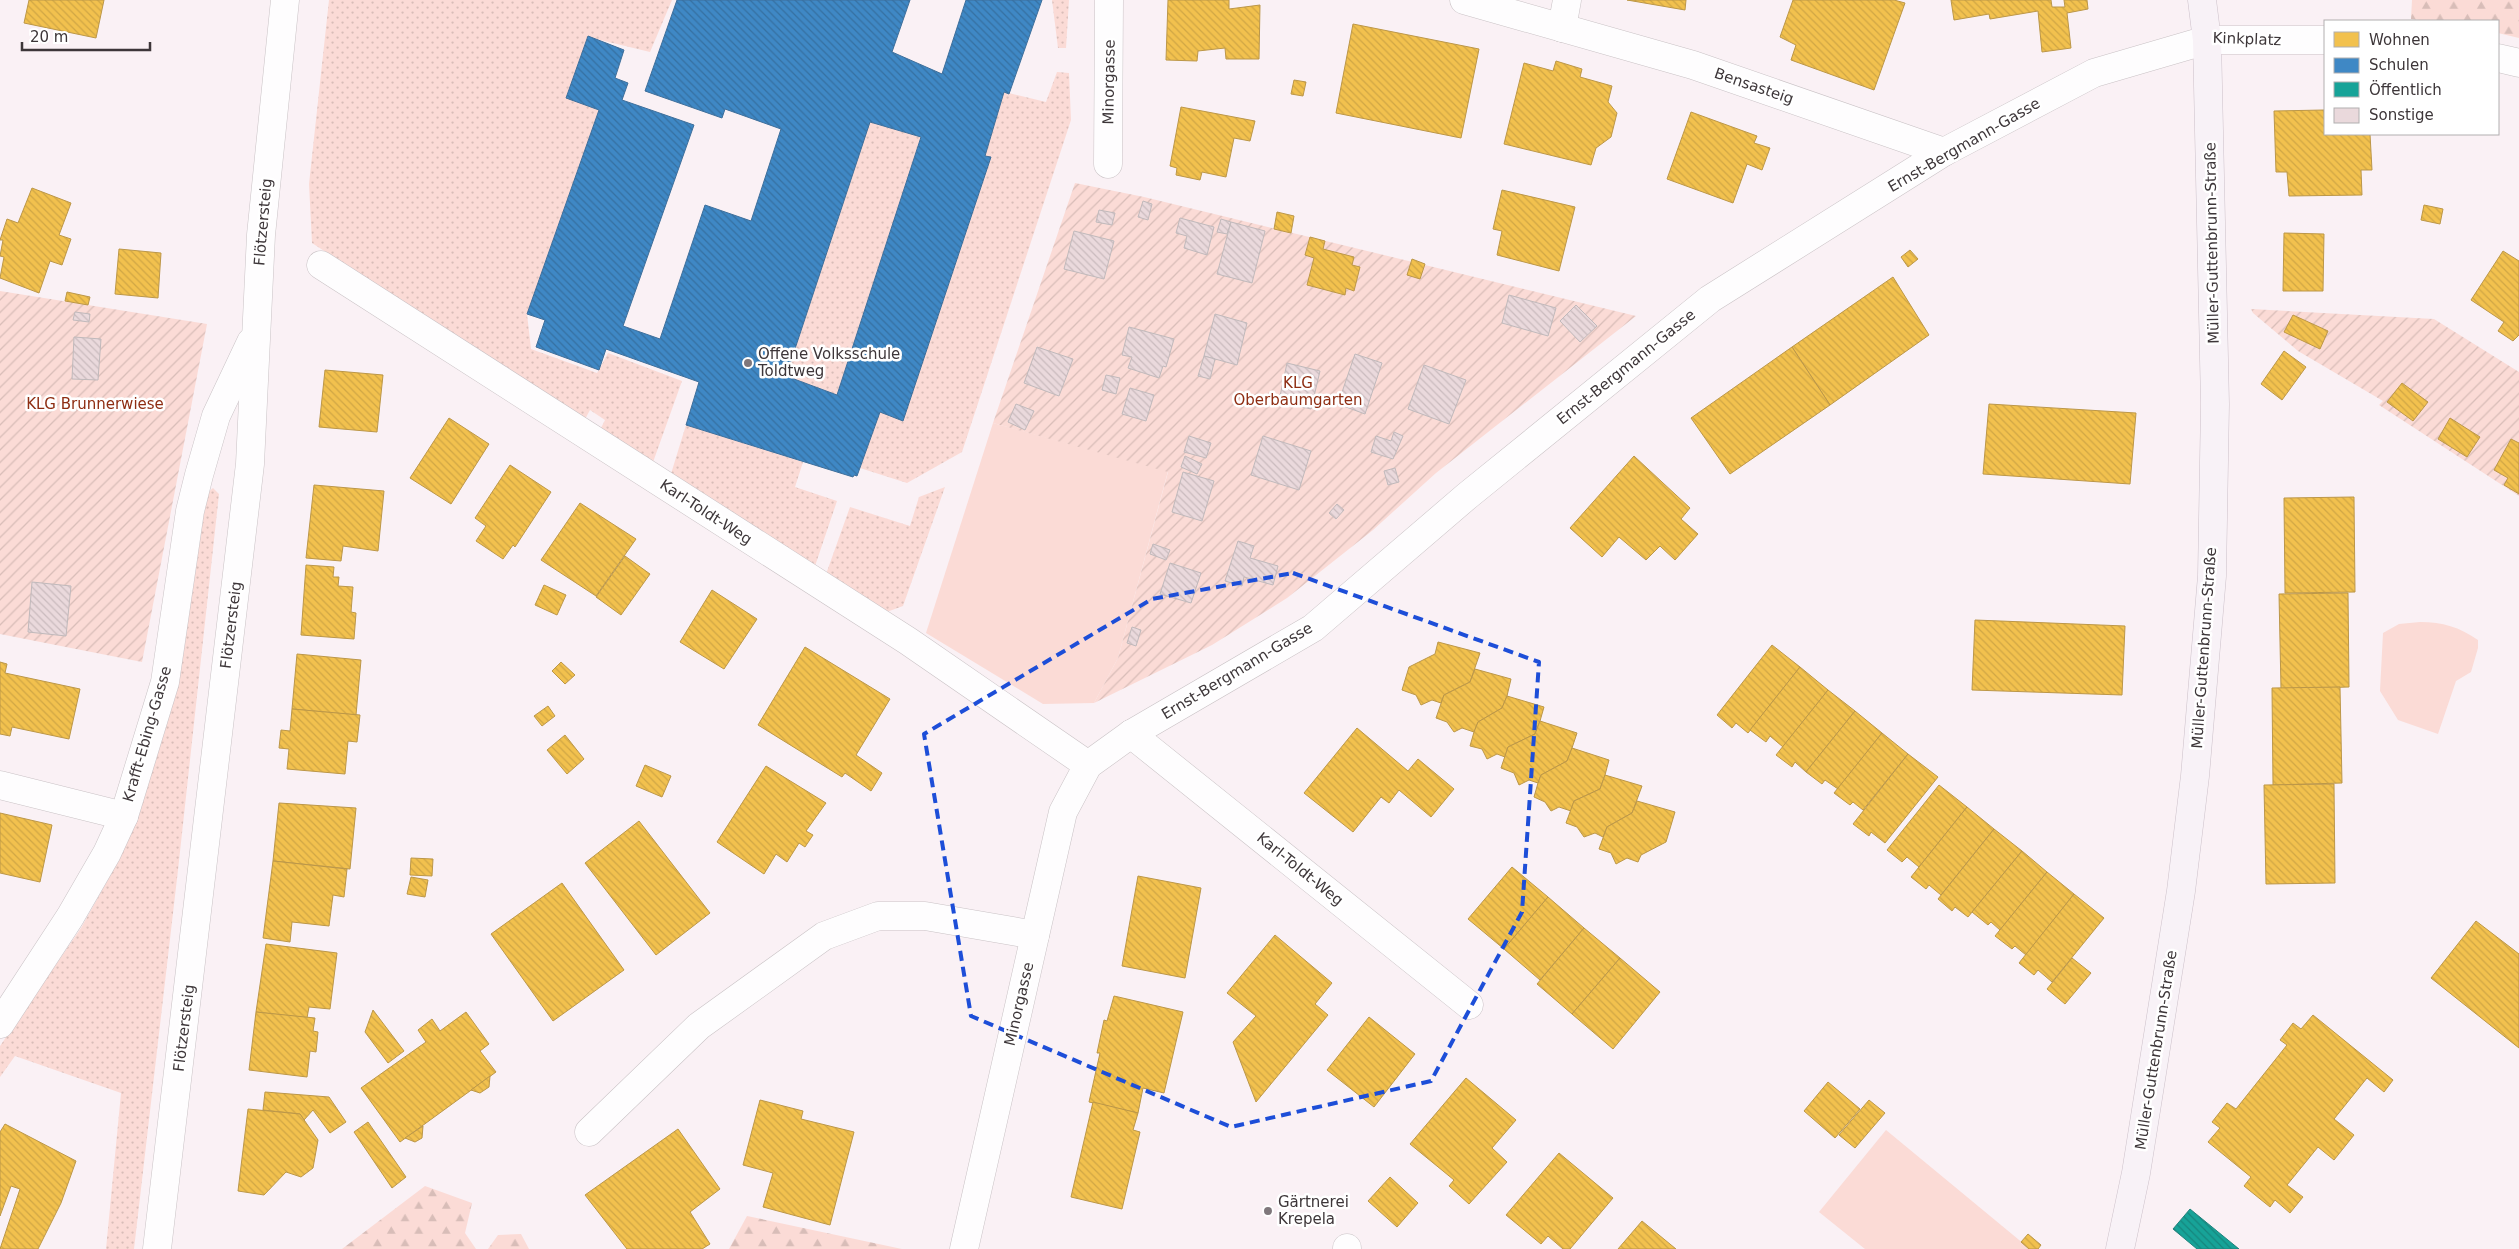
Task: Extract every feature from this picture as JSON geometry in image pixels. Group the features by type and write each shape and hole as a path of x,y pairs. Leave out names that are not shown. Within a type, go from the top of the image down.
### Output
{"main road":[{"name":"Kinkplatz","path":"2202,0 2207,40"},
{"name":"Müller-Guttenbrunn-Straße","path":"2120,1249 2136,1173 2181,891 2194,776 2212,576 2215,404 2207,40"}],"street":[{"name":"Flötzersteig","path":"157,1249 250,464 261,235 285,0"},
{"name":"Minorgasse","path":"1108,164 1109,0"},
{"name":"Bensasteig","path":"1464,0 1693,65 1944,152"},
{"path":"1562,28 1568,0"},
{"name":"Kinkplatz","path":"2207,40 2324,40"},
{"name":"Ernst-Bergmann-Gasse","path":"1088,765 1131,734 1313,628 1467,496 1710,299 1944,152 2094,72 2207,40"},
{"path":"2499,58 2519,63"},
{"name":"Karl-Toldt-Weg","path":"321,265 908,641 1088,765"},
{"name":"Krafft-Ebing-Gasse","path":"0,1024 70,918 107,853 124,816 164,682 190,511 199,475 216,416 255,334"},
{"name":"Karl-Toldt-Weg","path":"1131,734 1469,1005"},
{"name":"Minorgasse","path":"964,1249 1063,812 1088,765"},
{"path":"0,785 124,816"},
{"path":"589,1132 699,1026 824,936 878,916 926,916 1034,934"}],"highlighted area":[{"path":"1293,573 1539,662 1522,912 1431,1081 1231,1127 971,1016 924,734 1152,599"}],"green space":[{"path":"329,0 672,0 650,52 588,37 566,97 599,110 527,314 531,349 597,373 608,353 682,381 652,465 599,432 605,420 590,410 584,421 312,243 309,184"},
{"path":"1052,0 1069,0 1066,48 1058,48"},
{"path":"2412,0 2519,0 2519,38 2499,33 2499,20 2411,19"},
{"path":"1057,72 1069,73 1071,120 962,452 907,483 860,468 880,412 903,420 991,158 985,156 1004,92 1046,102"},
{"path":"870,122 921,137 837,395 786,376"},
{"name":"KLG Oberbaumgarten","path":"1075,183 1144,197 1636,316 1436,473 1373,530 1287,598 1212,645 1094,703 1118,658 1168,472 993,423"},
{"name":"KLG Brunnerwiese","path":"0,291 207,324 142,662 0,634"},
{"path":"2251,309 2434,319 2519,372 2519,496 2379,405 2383,401 2298,351 2253,313"},
{"path":"993,423 1168,471 1118,658 1094,703 1043,704 926,633"},
{"path":"686,425 803,462 795,487 837,501 814,569 670,477"},
{"path":"945,487 903,606 884,613 825,577 850,507 910,526 919,497"},
{"path":"213,488 219,494 134,1249 106,1249 121,1093 15,1056 0,1077 0,1046 81,928 110,876 130,831 206,494"},
{"path":"2420,622 2450,626 2478,640 2478,648 2471,672 2456,681 2438,734 2398,720 2380,691 2383,633 2399,624"},
{"path":"1886,1130 2030,1249 1865,1249 1819,1212"},
{"path":"425,1186 472,1203 465,1233 476,1249 342,1249"},
{"path":"747,1216 902,1249 729,1249"},
{"path":"521,1234 529,1249 488,1249 498,1235"}],"building: Wohnen":[{"path":"29,0 104,0 96,38 24,23"},
{"path":"1168,0 1229,0 1229,9 1260,5 1259,59 1226,59 1225,48 1198,51 1197,61 1166,60"},
{"path":"1627,0 1686,0 1685,10"},
{"path":"1793,0 1894,0 1905,3 1874,90 1791,60 1796,45 1780,37"},
{"path":"1951,0 2051,0 2052,7 2065,7 2064,0 2087,0 2088,9 2067,13 2071,48 2042,52 2038,11 1990,19 1989,14 1954,20"},
{"path":"1353,24 1479,49 1461,138 1336,113"},
{"path":"1556,61 1582,69 1580,77 1612,86 1608,102 1617,113 1611,137 1596,148 1591,165 1504,144 1524,63 1553,71"},
{"path":"1294,80 1306,82 1303,96 1291,94"},
{"path":"1181,107 1255,121 1250,141 1234,138 1226,177 1202,172 1200,180 1176,175 1177,168 1170,166"},
{"path":"2324,110 2324,135 2370,135 2372,170 2361,170 2362,195 2289,196 2287,172 2276,172 2274,111"},
{"path":"1691,112 1757,136 1754,143 1770,148 1762,170 1747,164 1733,203 1667,179"},
{"path":"32,188 71,203 59,235 71,239 62,265 50,261 39,293 0,278 4,257 0,256 3,240 0,240 7,219 18,223"},
{"path":"1502,190 1575,207 1559,271 1497,255 1502,231 1493,229"},
{"path":"2424,205 2443,209 2440,224 2421,220"},
{"path":"1277,212 1294,216 1291,233 1274,229"},
{"path":"2284,233 2324,234 2323,291 2283,291"},
{"path":"1310,237 1325,241 1323,249 1354,257 1352,265 1360,267 1354,291 1346,288 1345,295 1307,285 1314,258 1305,255"},
{"path":"119,249 161,253 158,298 115,294"},
{"path":"1910,250 1918,259 1908,267 1901,257"},
{"path":"2503,251 2519,261 2519,335 2513,341 2498,331 2504,322 2471,300"},
{"path":"1412,259 1425,264 1420,279 1407,275"},
{"path":"1893,277 1929,335 1830,405 1792,347"},
{"path":"67,292 90,297 88,305 65,301"},
{"path":"2293,315 2328,331 2320,349 2284,332"},
{"path":"1792,347 1830,405 1730,474 1691,418"},
{"path":"2284,351 2306,367 2282,400 2261,384"},
{"path":"325,370 383,375 377,432 319,427"},
{"path":"2402,383 2428,402 2413,421 2387,402"},
{"path":"1989,404 2136,413 2130,484 1983,474"},
{"path":"449,418 489,444 451,504 410,478"},
{"path":"2450,418 2480,437 2467,457 2438,439"},
{"path":"2511,439 2519,443 2519,494 2504,485 2508,478 2494,470"},
{"path":"1634,456 1690,508 1681,519 1698,534 1675,560 1660,546 1646,560 1619,537 1602,557 1570,528"},
{"path":"510,465 551,492 515,547 513,545 503,559 476,541 486,526 475,518"},
{"path":"314,485 384,491 378,551 343,546 341,561 306,558"},
{"path":"2354,497 2355,592 2285,593 2284,498"},
{"path":"580,503 636,539 596,596 541,560"},
{"path":"625,556 650,574 621,615 596,597"},
{"path":"306,565 334,567 333,577 339,577 338,586 353,587 351,612 356,613 354,639 301,635"},
{"path":"544,585 566,595 557,615 535,605"},
{"path":"712,590 757,619 724,669 680,642"},
{"path":"2348,593 2349,687 2281,689 2279,594"},
{"path":"1975,620 2125,626 2122,695 1972,690"},
{"path":"1438,642 1480,653 1470,682 1444,695 1441,703 1432,700 1421,705 1416,695 1402,690 1409,667 1435,654"},
{"path":"1772,645 1800,667 1748,733 1736,723 1732,728 1717,715"},
{"path":"805,647 890,699 856,755 882,773 871,791 845,773 842,777 758,725"},
{"path":"297,654 361,660 356,715 292,709"},
{"path":"0,662 7,664 5,673 80,689 69,739 12,727 10,736 0,734"},
{"path":"561,662 575,675 565,684 552,671"},
{"path":"1800,667 1828,690 1783,747 1770,736 1766,742 1750,730"},
{"path":"1475,669 1511,679 1507,696 1502,708 1478,722 1474,732 1462,728 1454,732 1447,722 1436,718 1444,695 1470,682"},
{"path":"2340,687 2342,783 2273,785 2272,688"},
{"path":"1828,690 1855,711 1806,772 1795,762 1792,767 1776,755"},
{"path":"1507,696 1544,707 1540,721 1535,734 1508,747 1505,757 1497,754 1487,759 1482,749 1470,746 1474,732 1478,722 1502,708"},
{"path":"548,706 555,716 542,726 534,716"},
{"path":"292,709 360,715 357,742 348,741 345,774 287,769 289,749 279,748 281,730 290,731"},
{"path":"1855,711 1882,733 1838,789 1825,780 1822,784 1806,772"},
{"path":"1540,721 1577,733 1567,761 1541,775 1538,783 1529,780 1519,785 1514,773 1501,768 1508,747 1535,734"},
{"path":"1357,728 1408,771 1418,759 1454,789 1431,817 1399,790 1389,803 1381,797 1353,832 1304,793"},
{"path":"1882,733 1908,754 1863,810 1853,802 1850,805 1834,793"},
{"path":"565,735 584,759 567,774 547,750"},
{"path":"1572,748 1609,760 1605,775 1600,789 1574,801 1571,811 1559,807 1551,811 1545,802 1534,797 1538,783 1541,775 1567,761"},
{"path":"1908,754 1938,777 1885,843 1871,832 1869,836 1853,824"},
{"path":"645,765 671,776 662,797 636,786"},
{"path":"766,766 826,803 806,831 813,835 805,847 799,843 787,862 776,854 764,874 717,842"},
{"path":"1605,775 1642,786 1632,813 1607,827 1603,837 1595,833 1584,837 1577,827 1566,823 1574,801 1600,789"},
{"path":"2334,784 2335,883 2266,884 2264,785"},
{"path":"1939,785 1967,807 1919,867 1907,857 1902,862 1887,850"},
{"path":"1637,801 1675,812 1666,842 1641,855 1638,862 1627,858 1616,864 1611,853 1599,849 1607,827 1632,813"},
{"path":"279,803 356,808 350,869 273,861"},
{"path":"1967,807 1994,829 1941,895 1929,885 1926,889 1911,877"},
{"path":"0,813 52,825 40,882 0,873"},
{"path":"639,821 710,913 656,955 585,863"},
{"path":"1994,829 2022,851 1968,917 1955,907 1952,911 1938,899"},
{"path":"2022,851 2047,872 2000,930 1991,922 1988,925 1972,912"},
{"path":"411,858 433,859 432,876 410,875"},
{"path":"273,861 347,869 344,897 333,895 329,926 292,922 290,942 263,938"},
{"path":"1512,867 1548,897 1504,949 1468,919"},
{"path":"2047,872 2074,894 2026,955 2015,946 2012,949 1995,936"},
{"path":"1138,876 1201,888 1185,978 1122,966"},
{"path":"411,877 428,880 425,897 407,894"},
{"path":"562,883 624,970 553,1021 491,934"},
{"path":"2074,894 2104,918 2052,982 2038,970 2034,975 2019,963"},
{"path":"1548,897 1584,928 1540,980 1504,949"},
{"path":"2476,921 2519,954 2519,1048 2431,978"},
{"path":"1584,928 1620,958 1572,1014 1537,984"},
{"path":"1275,935 1332,983 1315,1004 1328,1015 1256,1102 1233,1042 1256,1016 1227,993"},
{"path":"266,944 337,953 330,1009 309,1007 307,1018 256,1012"},
{"path":"1620,958 1660,992 1613,1049 1572,1014"},
{"path":"2072,958 2091,973 2065,1004 2047,989"},
{"path":"1114,996 1183,1012 1164,1093 1143,1088 1138,1113 1089,1102 1100,1053 1097,1053 1104,1020 1107,1021"},
{"path":"373,1010 404,1051 388,1063 365,1032"},
{"path":"256,1012 315,1018 313,1031 318,1032 316,1052 310,1051 307,1077 249,1070"},
{"path":"466,1012 489,1044 480,1051 496,1072 400,1142 361,1088 426,1042 418,1030 432,1019 440,1031"},
{"path":"2313,1015 2393,1080 2384,1092 2367,1078 2334,1119 2354,1135 2334,1160 2318,1147 2287,1185 2303,1197 2290,1213 2275,1200 2270,1207 2244,1186 2251,1177 2208,1142 2220,1128 2212,1122 2227,1103 2236,1109 2287,1045 2280,1040 2293,1023 2301,1029"},
{"path":"1369,1017 1415,1054 1374,1107 1327,1070"},
{"path":"490,1076 489,1087 480,1093 471,1090"},
{"path":"1466,1078 1516,1120 1492,1148 1507,1162 1469,1204 1449,1186 1454,1180 1410,1144"},
{"path":"1828,1082 1860,1109 1835,1138 1804,1111"},
{"path":"265,1092 329,1097 346,1122 330,1133 313,1110 304,1120 300,1114 263,1110"},
{"path":"760,1100 803,1111 801,1119 854,1132 830,1225 763,1207 773,1173 743,1165"},
{"path":"1869,1100 1885,1113 1855,1148 1839,1135"},
{"path":"1093,1102 1138,1113 1133,1130 1140,1132 1122,1209 1071,1197"},
{"path":"248,1109 300,1114 318,1140 313,1168 301,1177 286,1172 264,1195 238,1191"},
{"path":"368,1122 406,1177 392,1188 354,1132"},
{"path":"5,1124 76,1161 61,1203 38,1249 0,1249 20,1189 11,1186 0,1216 0,1132"},
{"path":"423,1126 422,1138 415,1142 405,1138"},
{"path":"678,1129 720,1189 690,1212 710,1244 702,1249 627,1249 585,1195"},
{"path":"1559,1153 1613,1198 1570,1249 1563,1249 1548,1236 1541,1244 1506,1215"},
{"path":"1390,1177 1418,1203 1397,1227 1368,1201"},
{"path":"1642,1221 1676,1249 1618,1249"},
{"path":"2028,1234 2041,1245 2038,1249 2029,1249 2021,1242"}],"building: Schulen":[{"path":"677,0 910,0 892,52 942,74 966,0 1042,0 1009,94 1004,92 985,156 991,157 903,421 880,412 857,476 854,475 853,477 686,425 699,382 606,349 599,370 536,347 545,320 527,314 599,110 566,98 588,36 624,50 615,78 628,83 622,100 694,125 623,326 660,339 705,205 751,221 781,129 725,109 722,118 645,91","holes":["870,122 921,137 837,395 786,376"]}],"building: Öffentlich":[{"path":"2190,1209 2239,1249 2197,1249 2173,1229"}],"building: Sonstige":[{"path":"1143,201 1152,204 1148,220 1138,217"},
{"path":"1099,210 1115,213 1112,225 1096,222"},
{"path":"1180,218 1214,227 1207,255 1184,248 1187,236 1176,233"},
{"path":"1221,219 1231,222 1227,234 1217,232"},
{"path":"1231,222 1265,231 1252,283 1217,274"},
{"path":"1074,231 1114,241 1104,279 1064,269"},
{"path":"1509,295 1556,308 1548,336 1502,323"},
{"path":"1576,305 1597,326 1580,342 1560,321"},
{"path":"75,312 90,314 89,322 73,320"},
{"path":"1215,314 1247,323 1237,365 1204,356"},
{"path":"1129,327 1174,339 1166,367 1163,366 1159,378 1128,368 1132,357 1122,355"},
{"path":"74,337 101,339 98,380 72,379"},
{"path":"1037,347 1073,359 1059,396 1024,383"},
{"path":"1355,354 1382,363 1365,414 1338,404"},
{"path":"1204,356 1215,359 1210,379 1198,376"},
{"path":"1287,363 1320,371 1311,409 1279,401"},
{"path":"1424,365 1466,380 1449,424 1408,409"},
{"path":"1106,375 1120,378 1116,394 1102,390"},
{"path":"1130,388 1154,395 1146,421 1122,414"},
{"path":"1016,404 1034,411 1025,430 1008,422"},
{"path":"1394,432 1403,436 1393,459 1371,452 1376,436 1391,441"},
{"path":"1189,436 1211,443 1206,458 1184,452"},
{"path":"1263,436 1311,451 1299,490 1251,475"},
{"path":"1185,456 1202,464 1197,474 1181,467"},
{"path":"1395,468 1399,482 1388,485 1384,471"},
{"path":"1183,472 1214,481 1202,521 1172,512"},
{"path":"1337,504 1344,510 1336,519 1329,513"},
{"path":"1238,541 1254,546 1250,558 1278,566 1273,585 1244,577 1242,586 1225,581"},
{"path":"1153,544 1170,550 1166,560 1150,554"},
{"path":"1170,563 1201,573 1191,603 1160,594"},
{"path":"32,582 71,586 66,636 28,632"},
{"path":"1132,627 1141,630 1136,646 1127,643"}],"place":[{"name":"Offene Volksschule Toldtweg","path":"748,363"},
{"name":"Gärtnerei Krepela","path":"1268,1211"}]}
